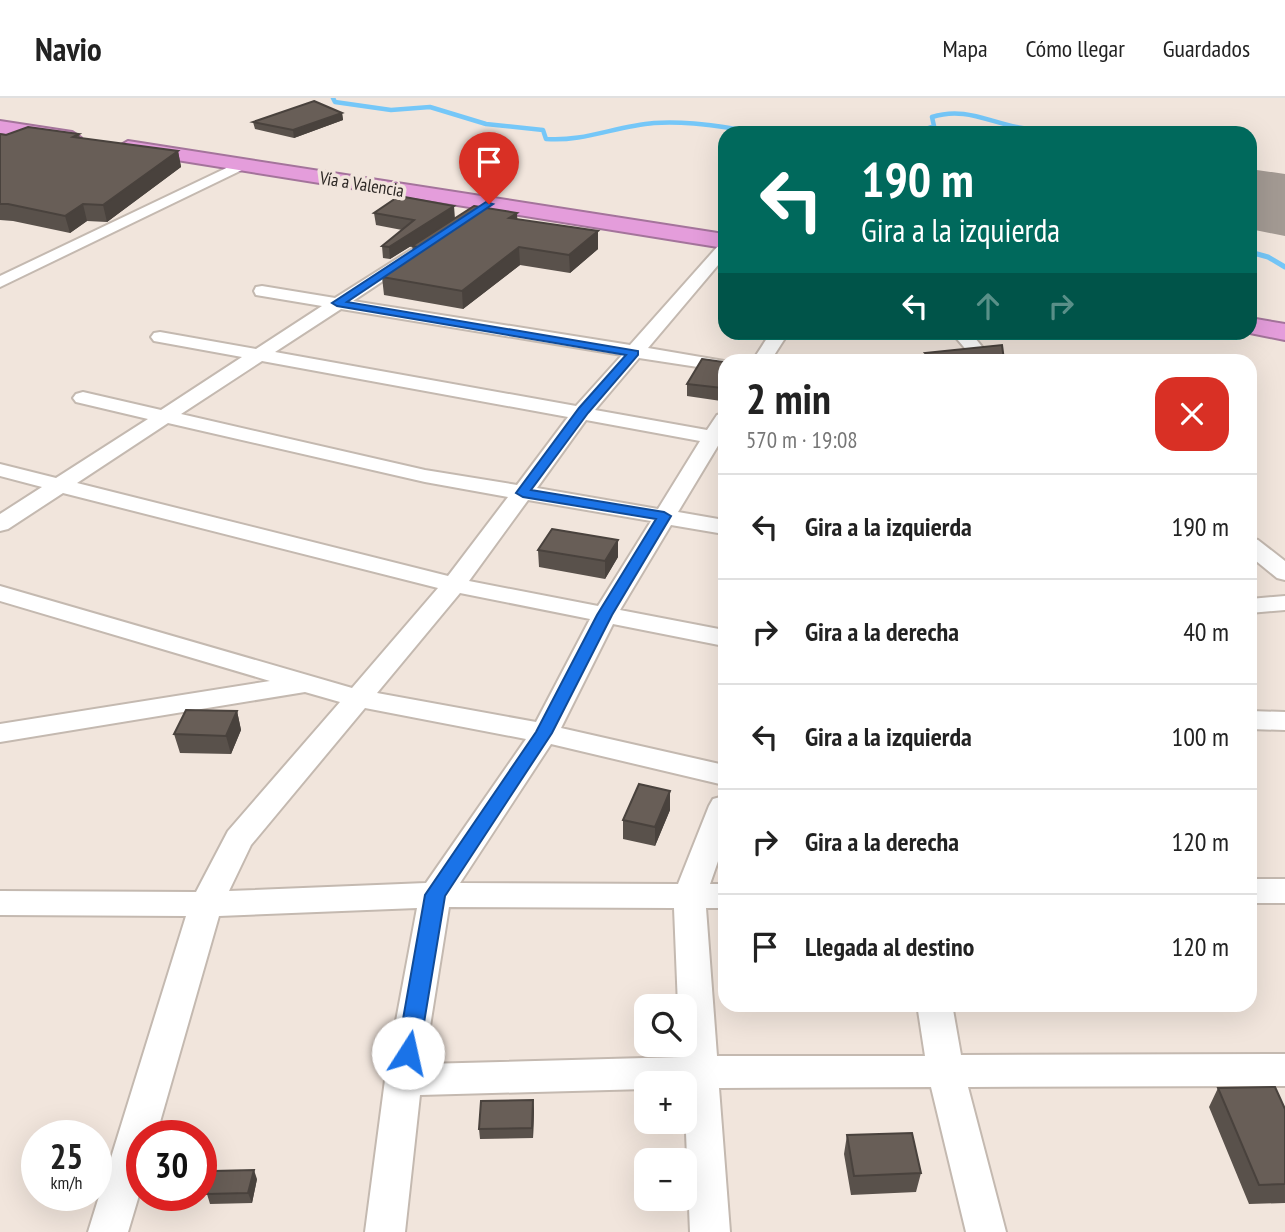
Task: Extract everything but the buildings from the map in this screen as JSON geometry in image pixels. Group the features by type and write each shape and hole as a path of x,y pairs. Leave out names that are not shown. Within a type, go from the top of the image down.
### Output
{"highway":[{"name":"Vía a Valencia","path":"0,127 718,240"},
{"path":"1257,327 1285,332"}],"street":[{"path":"0,282 241,165"},
{"path":"0,524 489,204"},
{"path":"108,1232 206,904 239,839 454,585 581,413 718,256"},
{"path":"262,290 718,365"},
{"path":"160,337 581,413 718,432"},
{"path":"967,340 979,354"},
{"path":"83,398 425,476 718,526"},
{"path":"385,1232 403,1080 435,895 544,733 605,615 664,516 718,436"},
{"path":"0,470 454,585 718,637"},
{"path":"1257,551 1285,573"},
{"path":"0,593 356,698 544,733 718,774"},
{"path":"1257,605 1285,603"},
{"path":"0,733 306,684"},
{"path":"1257,720 1285,721"},
{"path":"710,1232 689,896 718,821"},
{"path":"1257,891 1285,891"},
{"path":"0,903 206,904 435,895 718,896"},
{"path":"935,1012 945,1069 986,1232"},
{"path":"403,1080 945,1069 1285,1070"}],"waterway":[{"path":"333,98 335,102 391,110 430,107 486,124 543,130 546,139 574,138 668,122 718,127"},
{"path":"934,126 932,117 955,113 977,116 1010,126"},
{"path":"1257,254 1285,267"}],"runway":[{"path":"1257,200 1285,205"}],"route":[{"path":"408,1053 435,895 544,733 605,615 664,516 523,493 583,411 634,353 337,303 489,204"}]}
